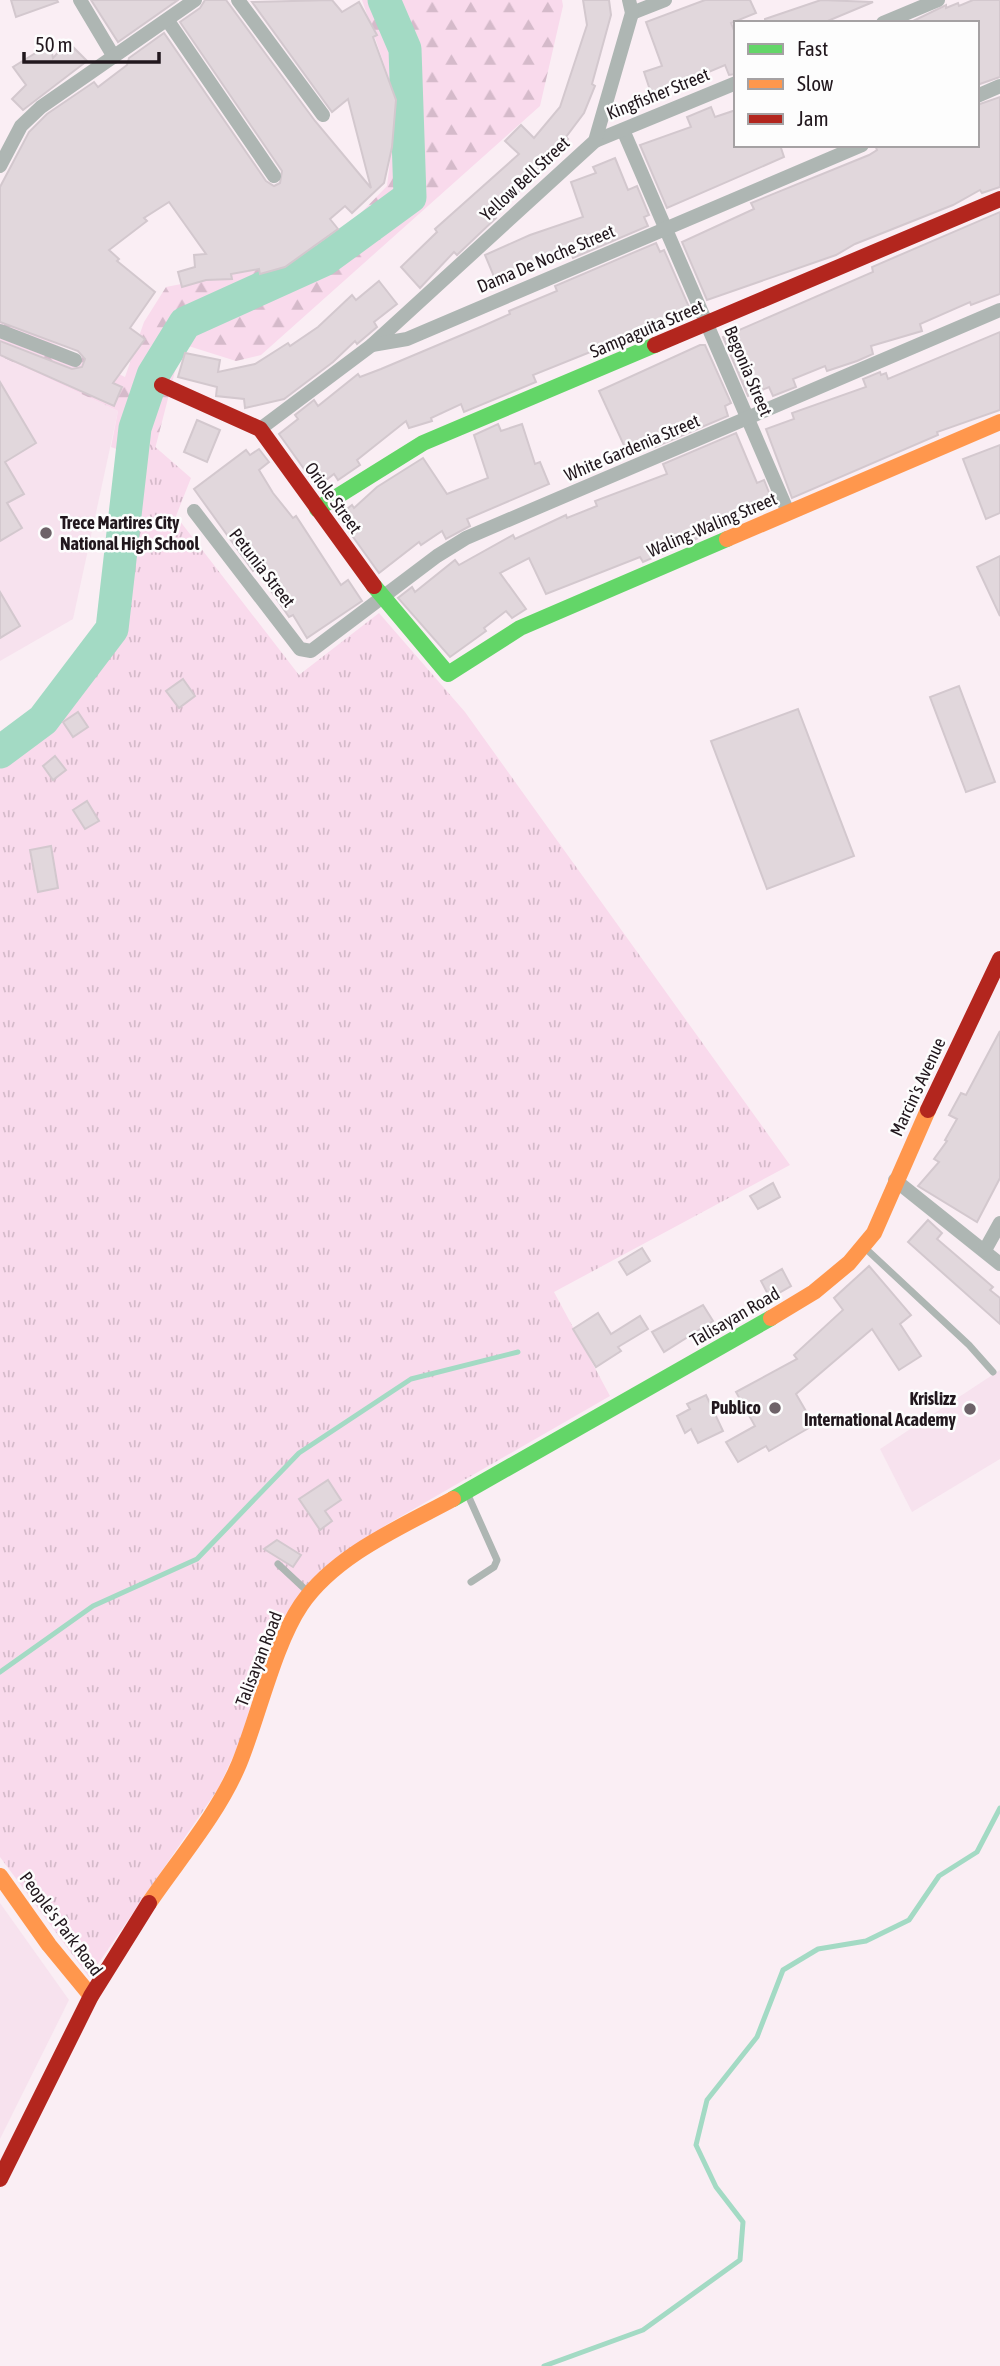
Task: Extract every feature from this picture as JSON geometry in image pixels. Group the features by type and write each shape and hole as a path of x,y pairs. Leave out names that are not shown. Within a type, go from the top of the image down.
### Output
{"street":[{"path":"80,0 114,57"},
{"path":"0,166 21,125 41,107 168,22 195,0"},
{"path":"238,0 323,115"},
{"path":"631,7 665,0"},
{"path":"888,21 938,0"},
{"name":"Yellow Bell Street","path":"372,345 595,141 631,7"},
{"path":"168,22 274,176"},
{"name":"Kingfisher Street","path":"595,141 734,84"},
{"path":"979,95 1000,86"},
{"name":"Begonia Street","path":"623,130 788,512"},
{"name":"Dama De Noche Street","path":"260,429 372,345 407,339 857,147"},
{"name":"Sampaguita Street","path":"317,509 422,443 1000,199"},
{"name":"White Gardenia Street","path":"300,649 313,650 437,556 466,538 1000,310"},
{"path":"0,331 75,359"},
{"path":"162,385 260,429"},
{"name":"Waling-Waling Street","path":"445,672 452,673 520,628 1000,422"},
{"name":"Oriole Street","path":"260,429 382,598 445,672"},
{"name":"Petunia Street","path":"194,511 300,649"},
{"name":"Marcin's Avenue","path":"874,1233 895,1180 1000,959"},
{"path":"895,1180 1000,1264"},
{"path":"985,1250 1000,1223"},
{"name":"Talisayan Road","path":"1,2172 91,1996 137,1920 221,1798 239,1766 289,1629 310,1594 352,1557 794,1304 832,1279 874,1233"},
{"name":"People's Park Road","path":"0,1876 49,1945 91,1996"}],"lane":[{"path":"864,1247 969,1345 993,1372"},
{"path":"466,1490 497,1560 494,1567 471,1581"},
{"path":"278,1564 310,1594"}],"shaded area":[{"name":"Trece Martires City National High School","path":"0,356 118,411 73,619 0,661"},
{"name":"Krislizz International Academy","path":"1000,1370 1000,1459 912,1512 880,1449"},
{"path":"0,1903 69,2000 0,2139"}],"green space":[{"path":"362,0 562,0 563,6 540,106 261,355 236,361 182,344 155,449 139,432 135,456 111,447 118,411 0,356 0,318 125,377 144,322 166,287 293,262 326,249 387,186 397,102"},
{"path":"138,432 191,478 176,516 299,675 379,613 465,712 790,1165 554,1292 610,1396 386,1525 299,1595 278,1629 259,1676 240,1742 218,1789 89,1977 0,1857 0,759 46,724 116,629"}],"building":[{"path":"11,0 57,0 58,2 16,17"},
{"path":"91,0 178,0 118,42"},
{"path":"205,0 226,0 315,121 371,188 348,99 332,112 252,2 332,0 342,12 359,2 377,35 373,37 396,100 392,147 384,183 352,213 345,206 330,219 338,229 285,267 260,274 259,269 231,274 232,279 206,280 182,287 178,272 195,267 194,255 206,254 169,202 144,218 147,221 109,250 119,259 117,261 155,292 130,328 145,339 113,383 122,387 114,406 0,355 0,341 72,369 82,367 85,359 78,351 0,322 0,187 29,132 47,114 94,82 98,87 127,65 129,58 164,33 266,181 274,186 280,183 282,171 180,22 200,8"},
{"path":"583,0 609,0 611,15 592,84 595,86 584,113 566,137 568,139 549,158 553,161 493,215 496,218 457,255 454,252 420,288 401,267 437,232 435,229 519,154 505,141 521,125 534,138 560,107 587,25"},
{"path":"705,0 750,0 756,13 731,23 734,30 734,74 729,75 725,65 652,96 644,72 662,66 646,22"},
{"path":"821,0 873,2 828,21 765,19"},
{"path":"973,0 1000,0 1000,77 979,84 979,21 913,21 946,5 946,8 958,3 959,6"},
{"path":"68,42 87,61 23,110 12,99 26,85 13,67 50,44 53,58"},
{"path":"1000,97 1000,187 982,193 980,190 953,205 855,244 836,255 707,300 682,242 754,209 751,203 869,155 877,150 876,147 979,147 979,104"},
{"path":"711,107 715,117 734,111 734,147 781,147 784,157 667,208 640,145 691,127 687,117"},
{"path":"615,158 628,190 637,186 649,215 644,217 648,226 573,258 570,249 495,279 485,255 530,235 583,217 571,182 596,173 593,167"},
{"path":"1000,212 1000,294 971,305 970,302 920,324 922,331 871,346 873,354 857,361 827,371 825,366 793,379 796,387 773,396 769,387 748,396 723,337 873,272 872,267"},
{"path":"656,243 660,252 664,250 689,307 682,310 685,319 660,330 659,327 635,334 533,375 536,382 464,412 461,404 431,418 432,421 409,428 406,421 357,460 360,465 338,480 334,474 317,487 279,434 298,419 295,415 314,400 318,406 358,374 360,377 381,369 483,326 510,314 509,311 557,291 555,286"},
{"path":"379,281 397,304 374,322 377,327 357,344 355,341 333,362 284,399 245,408 244,399 216,396 217,387 178,377 185,353 220,360 218,372 255,364 288,343 290,346 318,327 352,295 356,300"},
{"path":"1000,332 1000,410 937,432 938,435 792,498 766,429 794,419 792,413 866,387 863,379 880,372 881,375 886,373 888,379"},
{"path":"705,345 731,403 725,406 728,416 655,447 652,442 627,452 599,391"},
{"path":"0,382 36,443 5,462 24,494 7,503 22,528 0,541"},
{"path":"197,420 220,430 207,462 184,452"},
{"path":"498,424 501,431 522,424 535,464 540,462 549,484 467,519 470,526 446,539 442,531 421,545 419,542 379,573 338,516 352,505 354,508 377,487 423,458 447,494 488,478 474,435"},
{"path":"736,433 757,483 764,480 774,505 643,562 640,557 546,594 529,558 500,573 526,609 512,618 506,611 484,628 486,631 450,657 398,598 412,587 415,592 455,560 459,565 513,535 515,539 566,515 567,518 597,506 595,501 667,474 663,464"},
{"path":"1000,445 1000,513 986,519 963,459"},
{"path":"259,449 269,462 259,470 273,493 293,518 296,516 341,585 348,580 362,601 307,638 293,615 289,617 256,569 253,571 194,489 246,450 250,455"},
{"path":"1000,556 1000,616 977,567"},
{"path":"0,592 20,626 0,638"},
{"path":"183,679 195,696 179,708 166,691"},
{"path":"959,686 995,782 966,792 930,697"},
{"path":"798,709 854,856 767,889 711,741"},
{"path":"78,712 88,727 73,737 63,722"},
{"path":"55,756 66,770 53,780 43,766"},
{"path":"87,801 99,821 85,829 73,810"},
{"path":"51,846 58,888 38,892 30,850"},
{"path":"1000,1031 1000,1178 977,1222 918,1186 939,1162 934,1159 947,1141 945,1140 957,1119 949,1115 961,1093 966,1095"},
{"path":"773,1183 780,1197 758,1209 750,1196"},
{"path":"928,1220 942,1233 937,1239 993,1287 990,1290 1000,1298 1000,1324 908,1242"},
{"path":"642,1248 650,1261 627,1275 619,1262"},
{"path":"869,1266 911,1315 900,1324 921,1356 899,1370 872,1329 796,1394 814,1425 769,1451 766,1446 738,1462 726,1442 755,1426 736,1392 797,1359 794,1355 843,1310 834,1298"},
{"path":"782,1269 791,1286 770,1298 761,1281"},
{"path":"703,1305 713,1321 664,1352 652,1332"},
{"path":"598,1313 611,1334 640,1316 648,1329 618,1347 621,1351 596,1367 573,1329"},
{"path":"706,1395 723,1431 698,1443 691,1429 685,1433 677,1416 690,1409 687,1404"},
{"path":"328,1480 341,1500 325,1511 332,1521 320,1530 299,1499"},
{"path":"277,1540 301,1555 293,1567 264,1549"}],"waterway":[{"path":"0,752 43,720 112,629 135,428 153,375 185,323 324,260 410,197 405,49 384,0"},
{"path":"0,1672 93,1606 197,1559 299,1453 411,1379 518,1352"},
{"path":"544,2366 643,2330 740,2260 743,2222 716,2187 696,2145 707,2100 757,2037 783,1970 818,1949 866,1941 909,1920 939,1876 977,1852 1000,1808"}],"traffic: fast":[{"path":"317,509 423,443 655,345"},
{"path":"374,586 448,674 520,628 727,539"},
{"path":"453,1499 771,1318"}],"traffic: slow":[{"path":"727,539 1000,422"},
{"path":"771,1318 814,1292 849,1263 874,1233 928,1110"},
{"path":"149,1903 209,1818 230,1783 246,1746 283,1640 301,1605 315,1587 350,1557 453,1499"},
{"path":"0,1876 49,1945 91,1996"}],"traffic: jam":[{"path":"655,345 1000,199"},
{"path":"162,385 260,429 374,586"},
{"path":"928,1110 1000,959"},
{"path":"0,2179 91,1996 149,1903"}],"place":[{"name":"Trece Martires City National High School","path":"46,533"},
{"name":"Publico","path":"775,1408"},
{"name":"Krislizz International Academy","path":"970,1409"}]}
